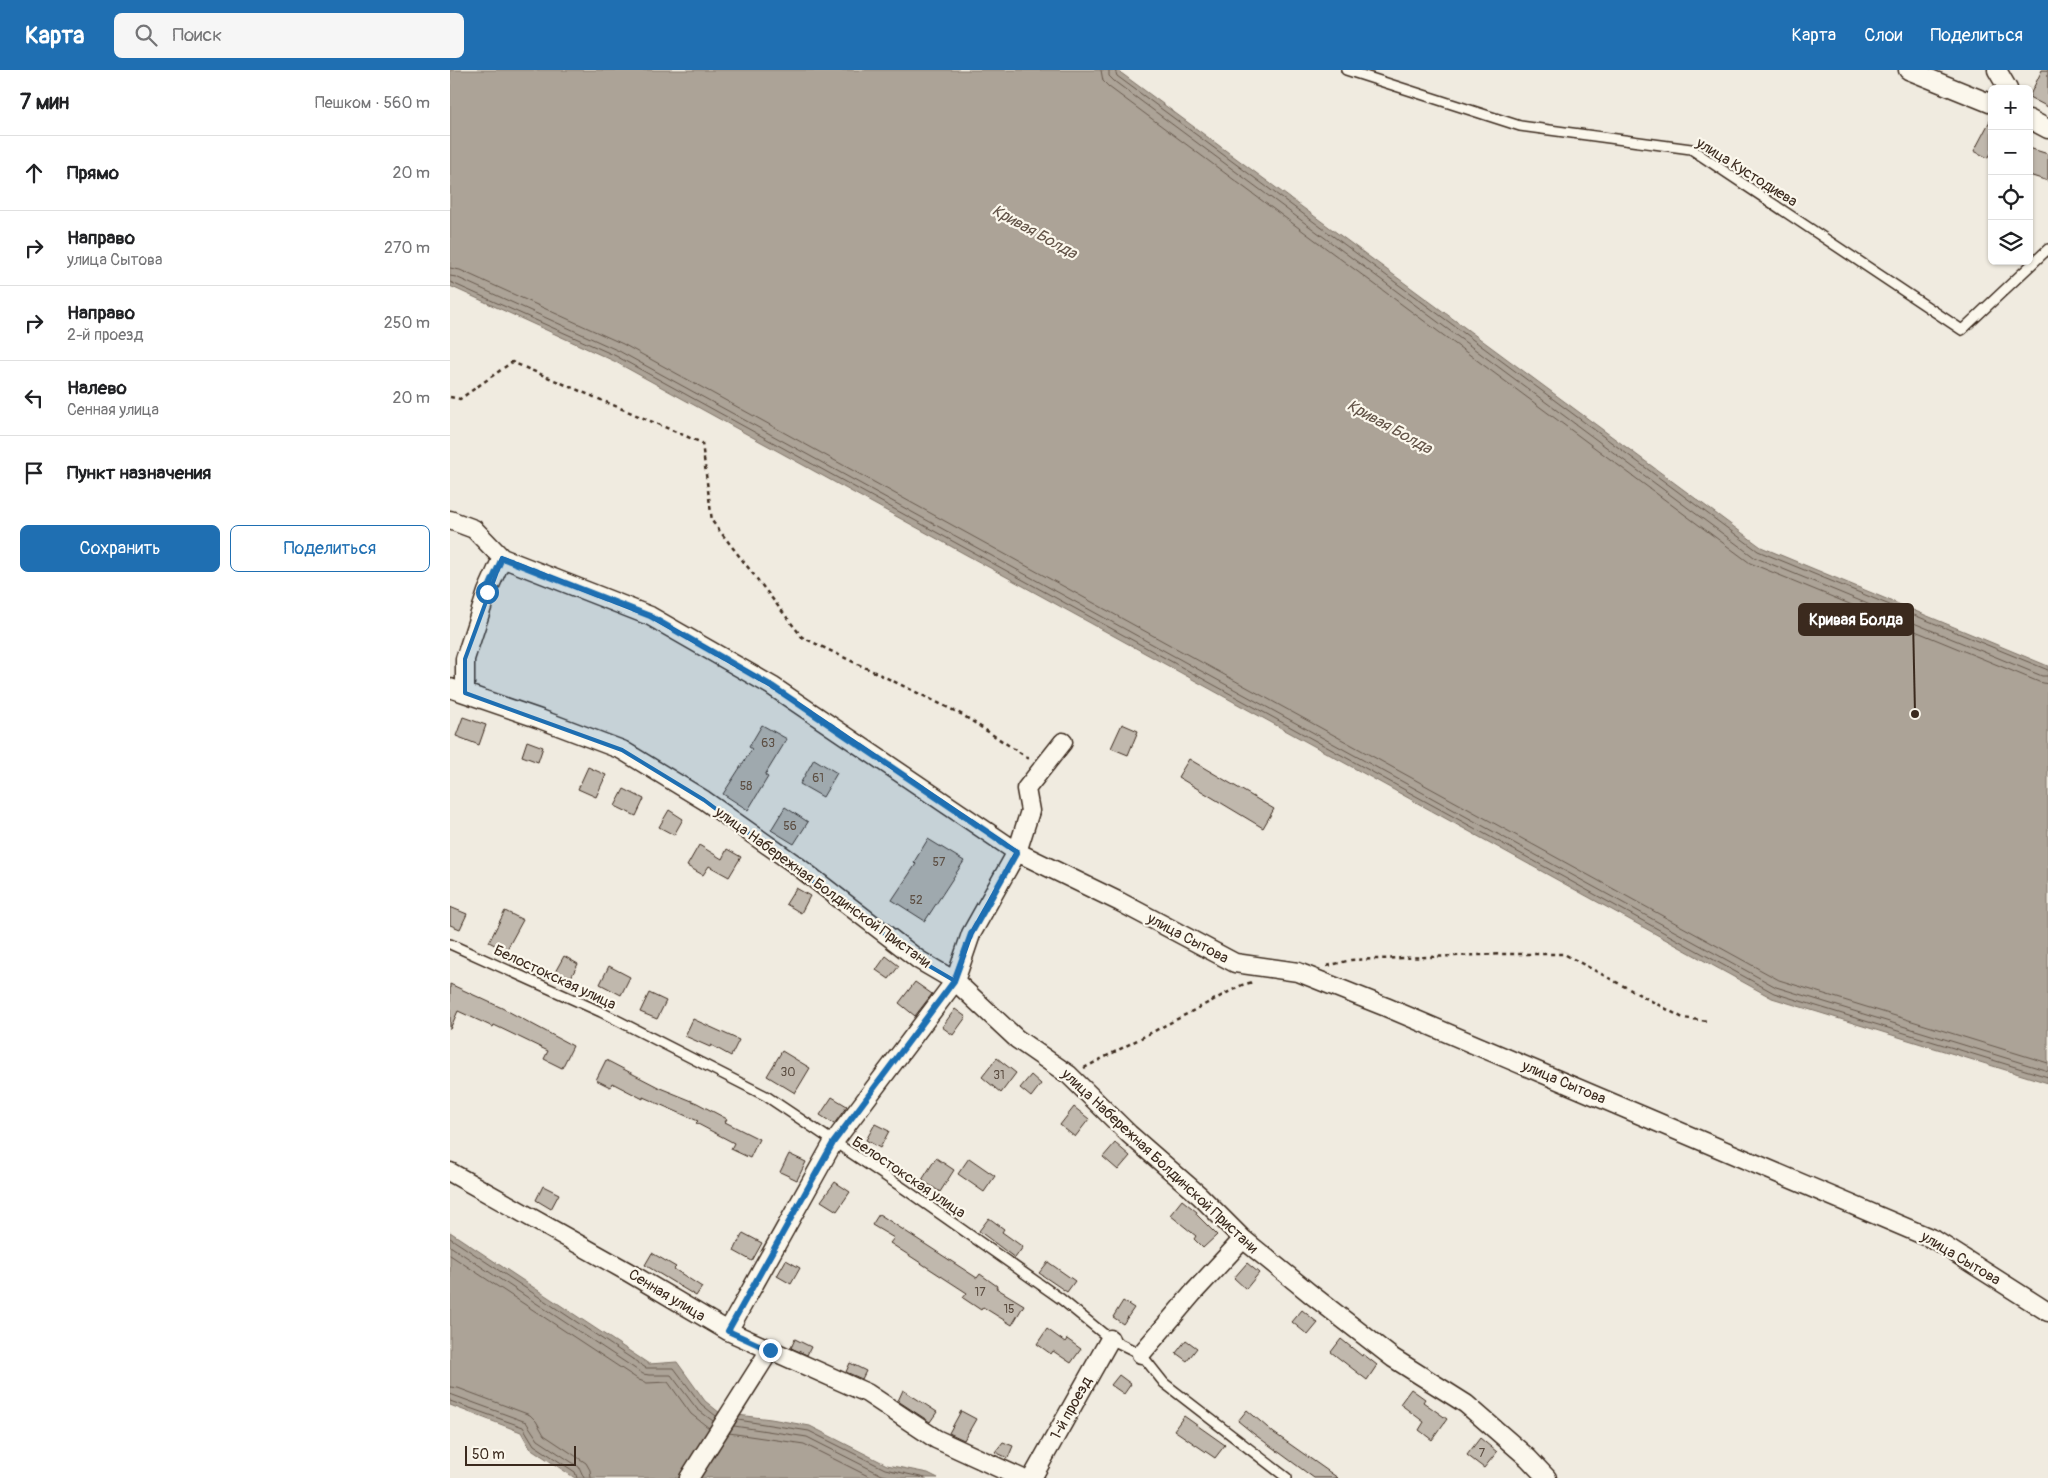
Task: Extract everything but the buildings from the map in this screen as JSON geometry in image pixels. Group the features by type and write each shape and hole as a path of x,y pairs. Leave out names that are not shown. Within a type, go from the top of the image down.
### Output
{"street":[{"path":"1908,70 1988,102"},
{"path":"1997,70 2006,85"},
{"path":"2033,121 2048,129"},
{"name":"улица Сытова","path":"450,520 474,529 502,558 650,616 666,625 772,686 1017,852 1120,902 1235,963 1298,972 1395,1010 1936,1240 2048,1312"},
{"path":"458,691 465,659 487,592 502,558"},
{"name":"улица Набережная Болдинской Пристани","path":"458,691 622,750 704,800 796,865 919,960 954,981 1017,1039 1069,1075 1129,1134 1200,1196 1243,1239 1312,1296 1393,1358 1466,1404 1528,1458 1547,1478"},
{"path":"728,1331 833,1143 954,981 971,934 1017,852 1030,811 1026,789 1063,742"},
{"name":"Сенная улица","path":"450,1172 628,1272 728,1331 867,1393 936,1439 1021,1478"},
{"path":"1141,1354 1193,1293 1243,1239"},
{"name":"1-й проезд","path":"1032,1478 1110,1338"},
{"path":"689,1478 770,1350"}],"lane":[{"name":"улица Кустодиева","path":"1346,70 1520,126 1691,149 1962,330 2048,249"},
{"name":"Белостокская улица","path":"450,944 601,1012 766,1096 833,1143 906,1190 1061,1299 1110,1338 1141,1354 1164,1383 1287,1478"}],"path":[{"path":"450,397 460,399 512,362 702,443 712,521 802,637 961,714 1042,768"}],"highlighted area":[{"path":"502,558 650,616 772,686 1017,852 971,934 955,981 919,960 704,800 622,750 465,693 465,659"}],"water":[{"path":"450,70 1117,70 1761,547 2048,666 2048,1083 1772,998 614,361 450,286"},
{"path":"450,1232 649,1364 677,1362 705,1401 720,1413 810,1426 887,1465 928,1473 938,1478 575,1478 530,1448 521,1432 450,1405"}],"place":[{"name":"Кривая Болда","path":"1915,714"}],"route":[{"path":"487,592 502,558 650,616 772,686 1017,852 971,934 954,981 833,1143 728,1331 770,1350"}]}
